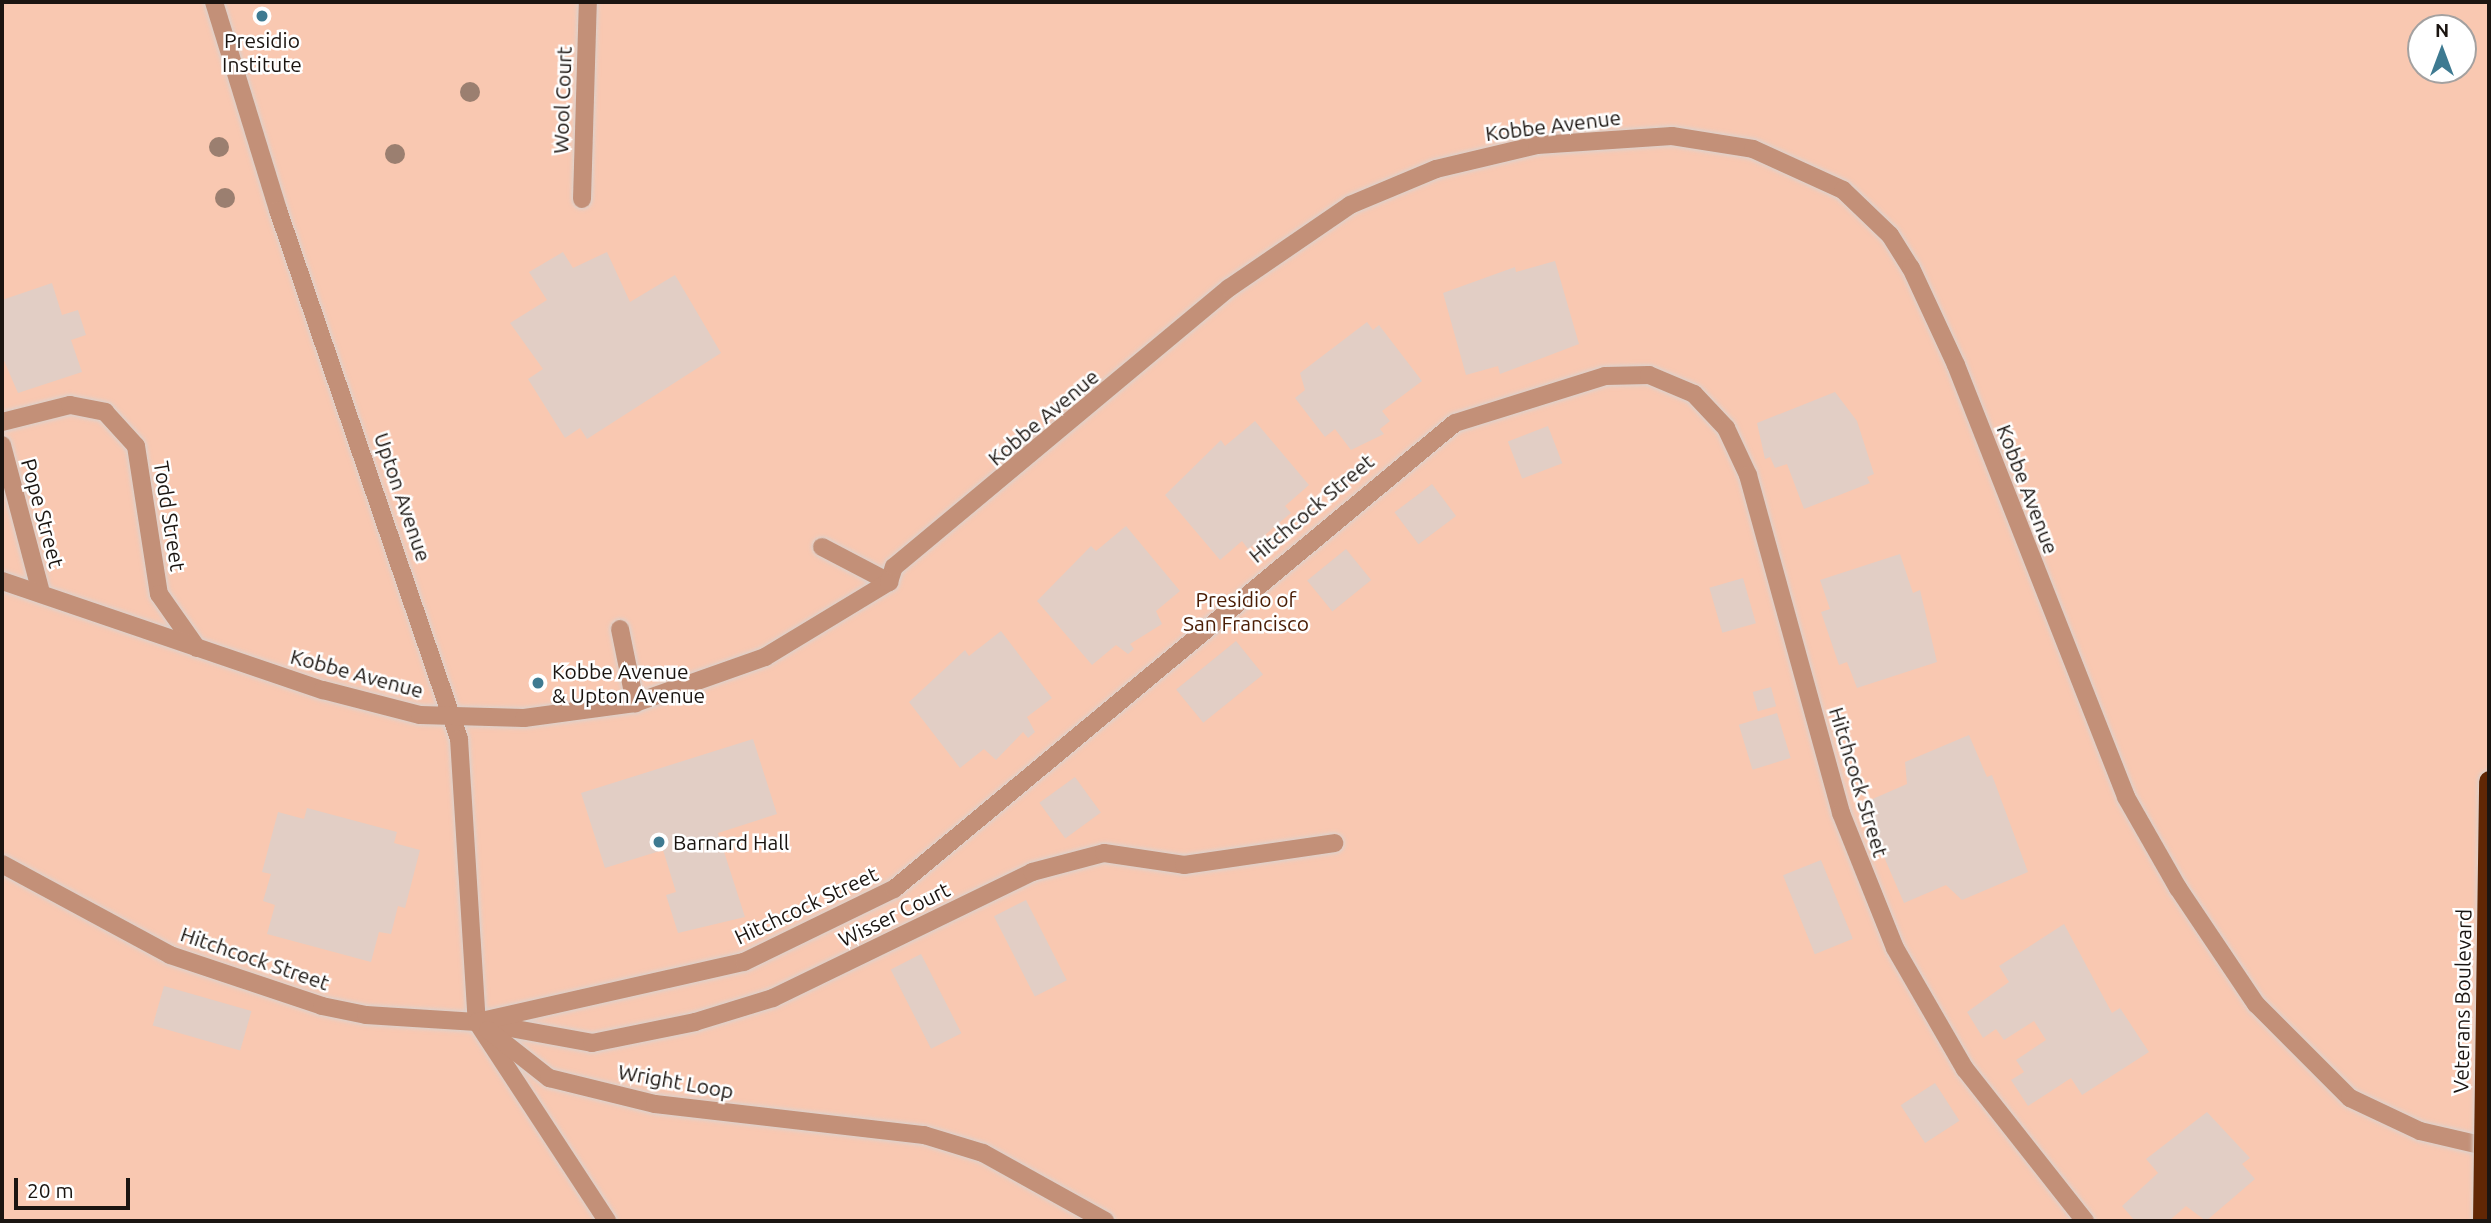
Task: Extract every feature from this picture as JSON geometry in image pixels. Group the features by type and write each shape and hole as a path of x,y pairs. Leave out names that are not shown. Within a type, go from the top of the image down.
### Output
{"highway":[{"name":"Veterans Boulevard","path":"2483,1221 2489,781"}],"street":[{"name":"Upton Avenue","path":"214,2 278,210 454,717 463,760 477,1022"},
{"name":"Wool Court","path":"582,199 588,2"},
{"name":"Kobbe Avenue","path":"2,581 375,705 454,717 574,715 635,703 765,657 889,582 894,567 1229,288 1307,230 1391,186 1488,154 1583,140 1672,136 1786,159 1867,210 1911,268 1960,376 2104,748 2151,843 2229,968 2287,1041 2350,1098 2420,1131 2489,1147"},
{"name":"Hitchcock Street","path":"2,864 170,955 322,1006 477,1022 744,962 894,889 1427,441 1485,409 1540,392 1605,376 1649,375 1694,394 1726,428 1748,475 1841,813 1895,948 1965,1069 2085,1221"},
{"name":"Todd Street","path":"2,422 70,405 105,412 136,446 159,594 198,648"},
{"name":"Pope Street","path":"2,445 41,593"},
{"path":"822,547 889,582"},
{"path":"620,629 635,703"},
{"name":"Wisser Court","path":"477,1022 592,1044 682,1025 773,998 1032,872 1104,853 1184,865 1334,843"},
{"path":"477,1022 607,1221"},
{"name":"Wright Loop","path":"477,1022 549,1078 655,1104 925,1135 1038,1179 1105,1221"}],"green space":[{"name":"Presidio of San Francisco","path":"2,2 2489,2 2489,1221 2,1221"}],"building":[{"path":"563,252 573,268 607,252 630,302 675,275 721,353 587,439 580,428 565,438 528,379 543,369 510,323 547,300 529,272"},
{"path":"1555,261 1579,344 1500,374 1498,366 1466,375 1443,293 1515,267 1516,272"},
{"path":"52,283 62,315 78,310 86,335 71,340 82,372 18,393 2,356 2,300"},
{"path":"1367,322 1373,330 1379,325 1422,381 1382,411 1390,421 1380,429 1384,434 1351,450 1335,429 1325,437 1295,398 1305,390 1300,373"},
{"path":"1835,392 1857,421 1874,474 1867,477 1870,483 1804,509 1787,464 1775,468 1770,457 1765,459 1757,423"},
{"path":"1255,421 1309,485 1285,506 1291,513 1248,549 1242,541 1220,560 1165,495 1221,440 1225,446"},
{"path":"1548,426 1562,463 1522,479 1508,441"},
{"path":"1432,484 1456,516 1419,544 1394,512"},
{"path":"1126,526 1180,591 1156,611 1162,624 1130,644 1134,649 1128,654 1116,645 1092,665 1037,601 1091,546 1096,551"},
{"path":"1346,549 1371,580 1332,612 1307,580"},
{"path":"1900,554 1913,593 1920,590 1937,662 1857,688 1847,662 1839,665 1821,612 1830,609 1820,580"},
{"path":"1743,578 1756,623 1722,633 1709,588"},
{"path":"1001,631 1052,698 1027,717 1035,732 1028,738 1023,732 996,760 984,749 960,768 909,702 965,650 969,656"},
{"path":"1236,641 1263,674 1203,723 1176,689"},
{"path":"1771,687 1776,706 1758,711 1753,692"},
{"path":"1777,713 1791,758 1752,770 1739,725"},
{"path":"1969,735 1987,777 1992,775 2028,872 1962,900 1946,885 1904,903 1861,804 1907,784 1905,762"},
{"name":"Barnard Hall","path":"753,739 777,814 718,833 745,917 678,933 666,895 676,892 663,850 605,868 581,793"},
{"path":"1075,777 1101,813 1065,838 1039,803"},
{"path":"307,808 397,832 394,843 420,850 405,908 398,906 391,934 379,932 371,962 267,934 275,905 263,901 271,874 262,872 278,812 304,819"},
{"path":"1821,860 1853,939 1815,954 1783,875"},
{"path":"1026,900 1067,980 1035,997 994,916"},
{"path":"2064,924 2112,1013 2120,1008 2149,1052 2082,1095 2071,1078 2028,1106 2011,1080 2024,1072 2016,1060 2046,1040 2034,1021 2004,1040 1996,1029 1983,1038 1967,1012 2009,982 1999,966"},
{"path":"921,954 961,1033 931,1049 891,969"},
{"path":"164,986 251,1011 240,1050 153,1025"},
{"path":"1935,1083 1960,1121 1925,1143 1901,1105"},
{"path":"2207,1112 2250,1158 2242,1164 2255,1179 2206,1221 2186,1206 2169,1221 2135,1221 2122,1206 2158,1173 2146,1159"}],"place":[{"name":"Presidio Institute","path":"262,16"},
{"name":"Kobbe Avenue & Upton Avenue","path":"538,683"},
{"name":"Barnard Hall","path":"659,842"}]}
